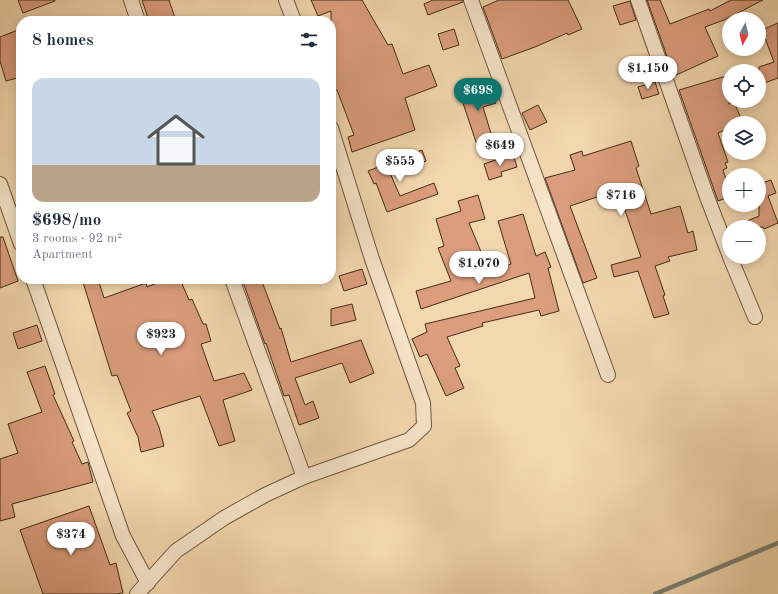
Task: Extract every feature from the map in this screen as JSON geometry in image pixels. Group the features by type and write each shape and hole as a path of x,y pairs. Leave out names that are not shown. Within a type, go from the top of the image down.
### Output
{"street":[{"path":"131,0 136,16"},
{"path":"286,0 292,16"},
{"path":"471,0 608,375"},
{"path":"638,0 722,236"},
{"path":"137,594 176,551 224,518 265,494 304,477 409,440 424,426 423,403 372,259 336,144"},
{"path":"0,184 16,230"},
{"path":"733,264 755,317"},
{"path":"35,284 124,536 148,583"},
{"path":"234,284 304,477"}],"building":[{"path":"18,0 55,0 55,1 23,13"},
{"path":"142,0 169,0 174,16 147,16"},
{"path":"311,0 362,0 388,45 392,44 403,74 429,65 437,86 405,98 415,130 352,152 348,137 354,135 336,90 336,16 331,16 331,11 318,16"},
{"path":"433,0 463,0 463,2 428,15 424,4"},
{"path":"499,0 568,0 582,29 568,35 567,33 502,59 483,7"},
{"path":"647,0 660,0 670,24 709,9 710,11 731,0 763,0 740,12 722,12 722,21 705,27 718,56 674,76"},
{"path":"630,1 636,20 620,25 613,6"},
{"path":"778,23 778,78 766,82 766,65 774,62 766,41 766,28"},
{"path":"454,29 459,45 443,50 438,34"},
{"path":"16,31 16,78 6,81 0,61 0,37"},
{"path":"722,77 722,108 737,108 740,116 722,116 722,131 718,133 722,145 722,160 727,160 728,162 725,163 727,168 722,168 722,200 718,201 679,90"},
{"path":"655,82 659,94 642,99 638,87"},
{"path":"476,86 478,93 491,89 496,103 483,107 493,140 477,145 459,91"},
{"path":"538,105 547,122 530,130 522,113"},
{"path":"631,141 639,166 636,168 651,214 680,206 688,233 693,231 697,250 668,257 670,261 655,266 665,295 663,296 669,314 654,318 638,271 614,277 611,265 641,257 618,190 570,206 597,278 583,283 545,178 575,170 570,155 582,151 583,156"},
{"path":"422,150 426,161 390,173 400,196 434,183 438,194 387,212 376,183 374,184 368,171"},
{"path":"513,154 517,167 501,172 502,176 489,180 484,164"},
{"path":"771,180 776,193 768,196 778,223 766,228 766,220 750,220 759,216 759,212 766,212 766,182"},
{"path":"478,195 485,219 469,223 489,271 511,264 498,221 523,214 536,256 545,252 551,267 548,268 559,311 541,316 539,310 482,323 483,326 447,337 460,366 455,368 464,388 446,396 427,354 420,357 412,339 427,332 425,324 535,298 529,273 421,309 416,291 451,281 438,248 444,246 436,219 461,211 458,201"},
{"path":"0,237 3,237 16,275 16,282 0,288"},
{"path":"362,269 367,284 344,291 339,276"},
{"path":"84,284 100,284 104,298 143,284 146,284 147,287 154,284 182,284 189,300 192,299 203,324 206,324 211,341 201,344 214,381 244,373 252,390 223,400 235,441 219,446 200,396 152,411 159,427 164,446 141,452 138,437 127,413 131,411 117,375 112,376"},
{"path":"244,284 263,284 280,329 281,328 291,362 361,340 374,373 350,383 342,363 295,378 305,405 313,401 319,418 299,425 289,395 284,396 266,343 265,344"},
{"path":"352,304 356,320 331,326 331,309"},
{"path":"37,325 42,341 18,349 13,333"},
{"path":"45,366 55,394 53,395 74,441 72,442 82,464 88,462 93,482 12,504 15,517 0,521 0,459 18,453 8,424 42,412 27,372"},
{"path":"89,506 110,565 116,563 123,593 43,594 20,530"}],"waterway":[{"path":"655,594 778,543"}]}
